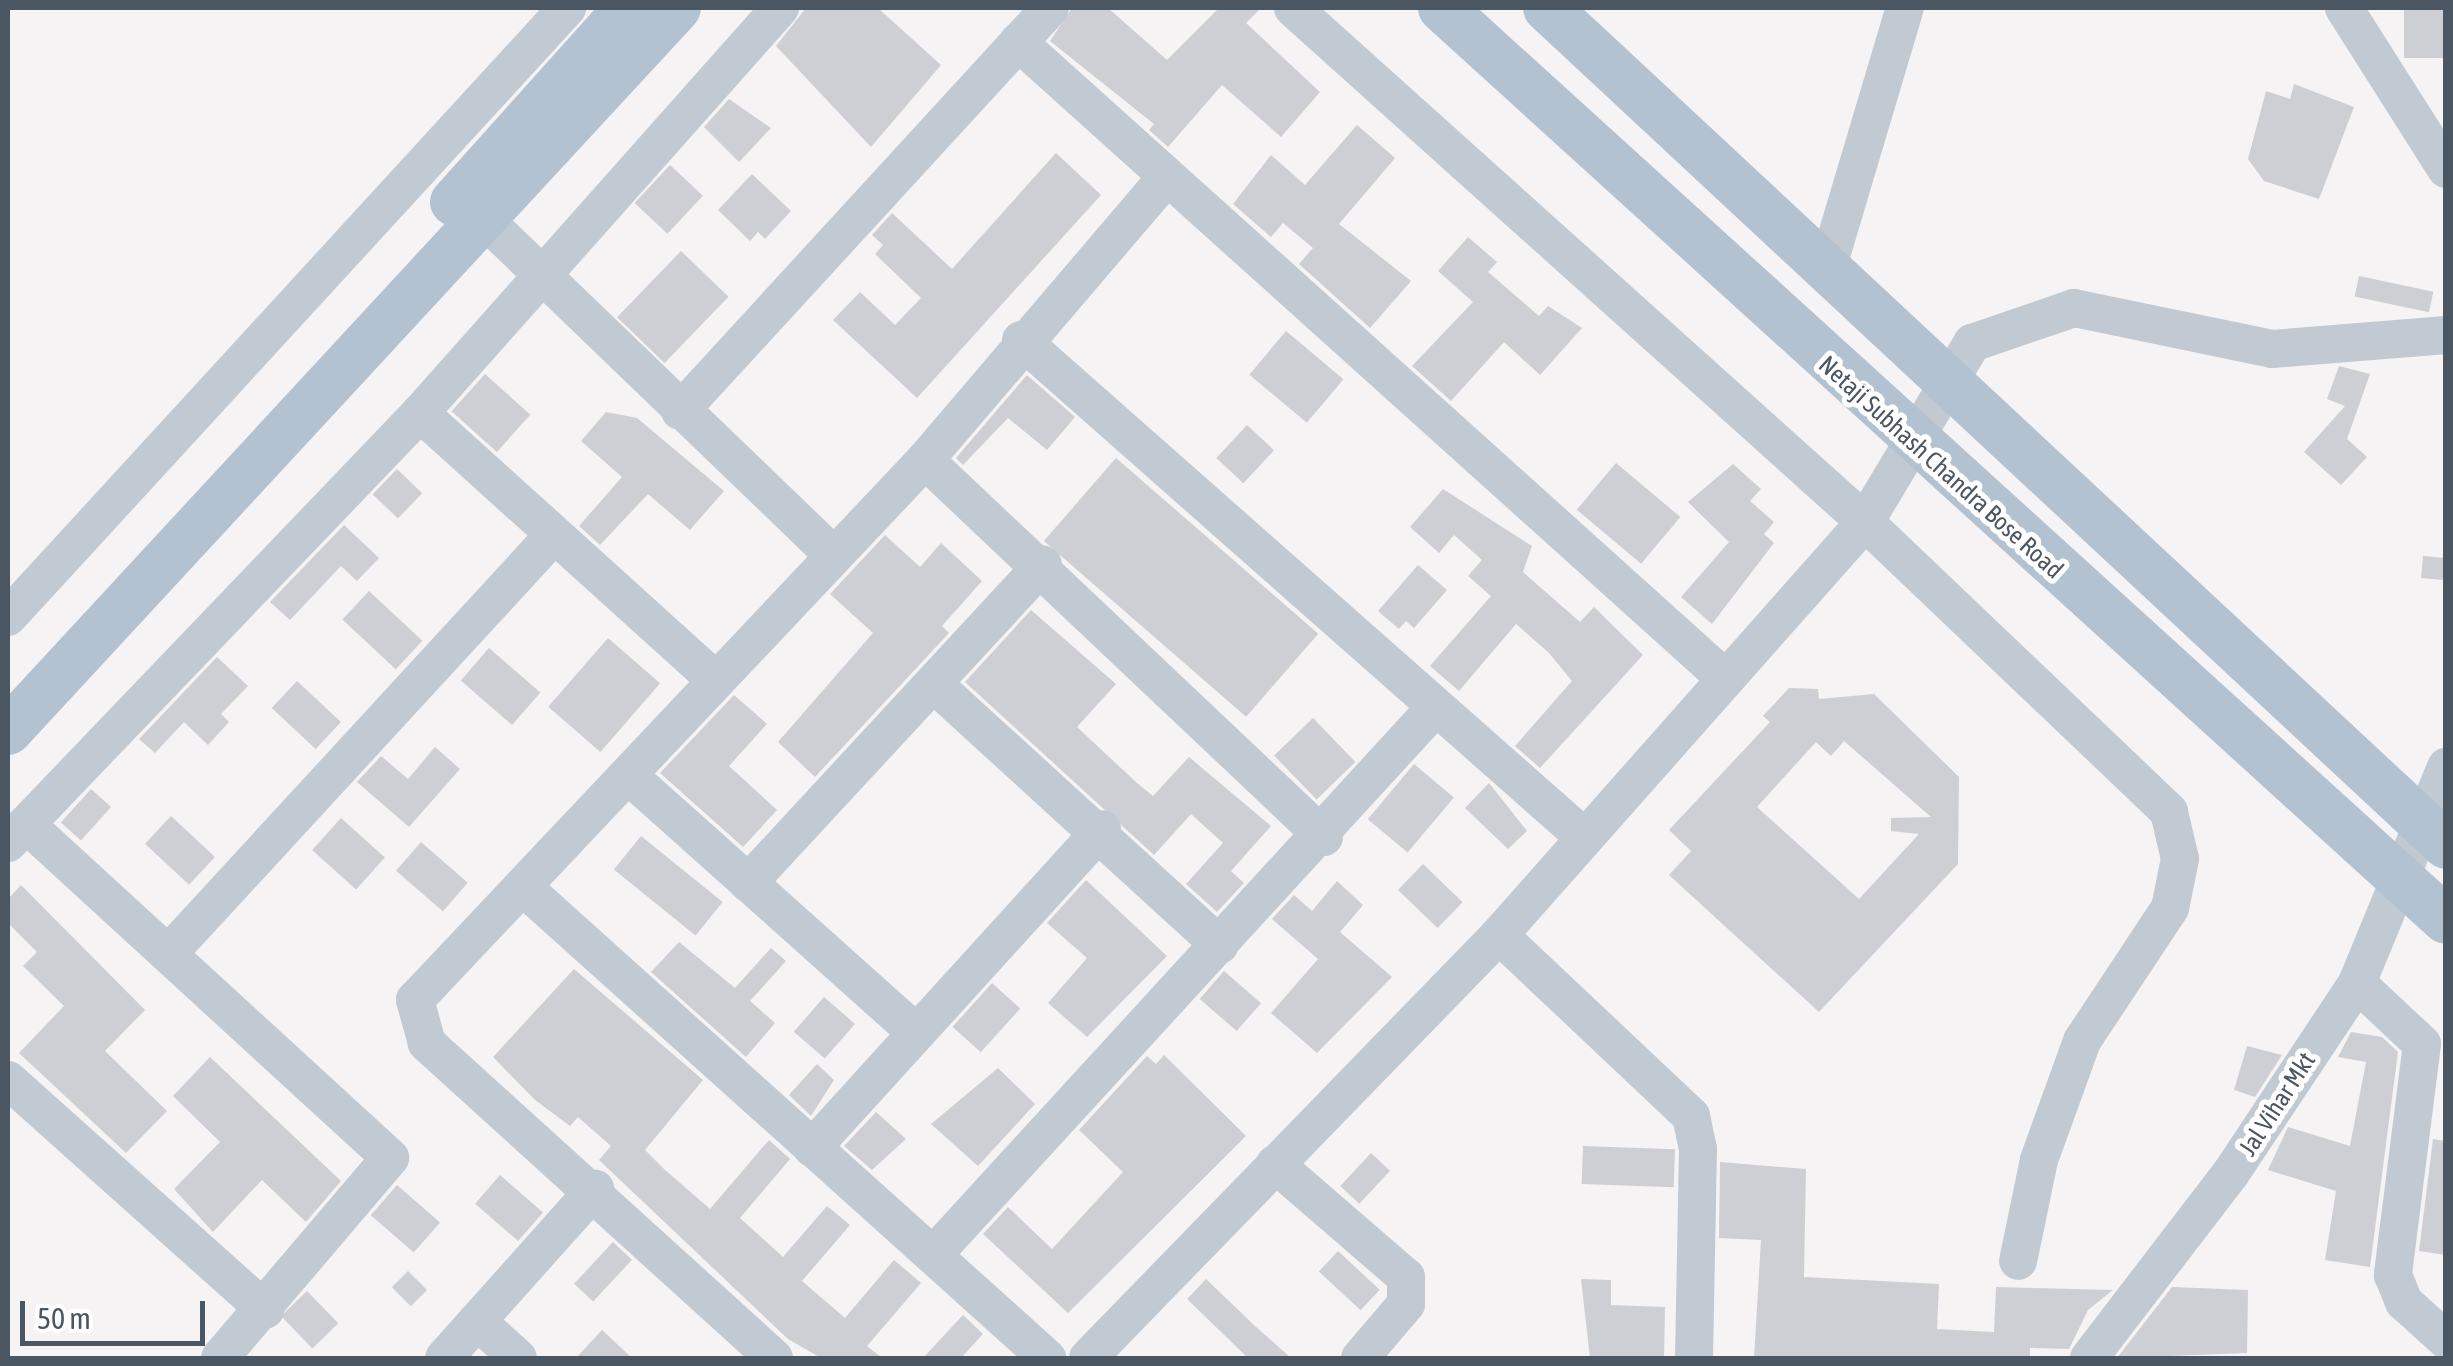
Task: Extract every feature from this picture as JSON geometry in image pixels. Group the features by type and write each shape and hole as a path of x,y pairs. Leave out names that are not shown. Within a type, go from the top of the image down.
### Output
{"main road":[{"path":"8,693 628,8"},
{"path":"8,731 677,8"},
{"name":"Netaji Subhash Chandra Bose Road","path":"1442,8 1917,448 2446,920"},
{"path":"1547,8 2435,836"}],"street":[{"path":"8,617 567,8"},
{"path":"220,1358 390,1158 168,954 17,833 420,413 536,274 780,8"},
{"path":"680,411 1050,8"},
{"path":"1294,8 1865,522 2169,812 2180,860 2170,908 2082,1041 2062,1089 2018,1261"},
{"path":"1827,268 1905,8"},
{"path":"2341,10 2430,125 2446,169"},
{"path":"1018,42 1164,180 1726,679"},
{"path":"774,1358 417,1027 422,982 523,886 830,552 925,460 1022,340 1164,180"},
{"path":"483,218 536,274 830,552"},
{"path":"1088,1358 1498,935 1865,522 1917,448 1946,381 1972,343 2074,308 2272,349 2446,335"},
{"path":"1022,340 1432,710 1585,838"},
{"path":"420,413 714,679"},
{"path":"925,460 1043,564 1324,837"},
{"path":"168,954 553,536"},
{"path":"748,883 936,686 1043,564"},
{"path":"936,686 1102,829 1220,945"},
{"path":"935,1253 1324,837 1432,710"},
{"name":"Jal Vihar Mkt","path":"2090,1358 2232,1173 2356,983 2398,878 2435,836 2446,766"},
{"path":"628,775 917,1033"},
{"path":"812,1148 1102,829"},
{"path":"523,886 812,1148 935,1253 1047,1358"},
{"path":"1498,935 1691,1116 1698,1149 1694,1358"},
{"path":"2356,983 2422,1044 2393,1274 2404,1302 2446,1340"},
{"path":"15,1102 264,1310"},
{"path":"1275,1164 1406,1277 1406,1304 1378,1353"},
{"path":"444,1358 594,1190"},
{"path":"477,1322 518,1358"}],"building":[{"path":"806,8 878,8 941,65 871,147 776,46"},
{"path":"1072,8 1108,8 1167,60 1219,8 1261,8 1246,23 1320,92 1281,137 1222,85 1168,147 1149,130 1154,124 1050,41"},
{"path":"2404,8 2446,8 2446,58 2404,58"},
{"path":"2294,84 2354,107 2319,199 2264,181 2248,159 2266,91 2290,99"},
{"path":"729,99 771,128 739,162 704,127"},
{"path":"1357,125 1395,158 1339,224 1411,281 1370,328 1299,264 1313,248 1283,223 1271,237 1233,204 1271,155 1305,185"},
{"path":"1056,153 1101,195 917,398 833,320 860,292 895,325 921,298 875,254 883,245 872,235 892,213 952,269"},
{"path":"670,165 703,196 667,234 635,203"},
{"path":"752,174 791,211 765,239 758,232 750,241 718,210"},
{"path":"1468,237 1497,262 1488,272 1539,316 1548,306 1582,328 1540,375 1504,342 1451,401 1412,366 1473,302 1438,271"},
{"path":"681,251 728,297 665,363 617,317"},
{"path":"2359,276 2433,292 2429,312 2355,297"},
{"path":"1286,331 1343,379 1307,423 1249,375"},
{"path":"2339,366 2370,374 2347,439 2367,457 2341,485 2304,452 2345,406 2327,399"},
{"path":"485,374 530,415 497,452 452,411"},
{"path":"1027,375 1075,417 1047,450 1008,418 963,465 956,458"},
{"path":"606,412 637,418 724,491 690,530 648,494 600,545 579,526 622,477 581,441"},
{"path":"1247,425 1274,450 1243,483 1216,458"},
{"path":"1116,458 1318,634 1246,717 1044,541"},
{"path":"1616,463 1680,517 1641,564 1577,510"},
{"path":"1733,464 1761,489 1750,501 1774,522 1764,534 1774,543 1712,624 1681,597 1729,542 1688,502"},
{"path":"397,469 422,493 398,518 373,494"},
{"path":"1443,489 1532,546 1523,572 1580,622 1594,607 1643,655 1540,768 1515,746 1572,681 1549,653 1516,624 1459,691 1430,666 1491,596 1468,576 1482,560 1454,535 1439,553 1410,527"},
{"path":"344,525 379,558 357,581 341,566 290,620 270,602"},
{"path":"885,535 920,567 941,543 982,581 942,626 949,633 815,777 778,742 873,633 830,594"},
{"path":"2423,556 2446,558 2444,580 2421,578"},
{"path":"1418,565 1447,590 1414,628 1406,621 1399,629 1378,611"},
{"path":"369,591 422,641 396,669 342,620"},
{"path":"1031,610 1116,684 1077,727 1137,783 1153,796 1189,757 1271,826 1231,871 1244,883 1217,912 1186,884 1223,843 1191,814 1154,855 965,682"},
{"path":"608,638 660,683 600,752 548,707"},
{"path":"489,648 540,693 512,725 461,680"},
{"path":"217,657 248,686 221,714 229,722 208,745 184,722 155,753 139,739"},
{"path":"297,681 341,722 316,749 272,708"},
{"path":"1789,688 1818,689 1819,699 1874,694 1959,777 1958,864 1819,1012 1669,875 1691,851 1669,830 1770,722 1763,716","holes":["1844,741 1931,817 1891,818 1891,831 1919,834 1859,899 1757,807 1816,742 1831,756"]},
{"path":"734,695 767,724 729,766 777,810 743,847 660,773"},
{"path":"1313,718 1355,762 1317,799 1274,756"},
{"path":"435,747 460,769 409,827 357,782 381,756 408,779"},
{"path":"1414,764 1454,797 1408,853 1368,819"},
{"path":"1489,783 1527,831 1508,849 1465,808"},
{"path":"91,789 111,807 81,841 61,822"},
{"path":"171,816 215,857 189,885 145,844"},
{"path":"341,818 385,857 356,889 312,850"},
{"path":"641,836 723,902 696,935 614,869"},
{"path":"421,842 468,883 443,911 396,871"},
{"path":"1423,864 1463,902 1438,928 1398,890"},
{"path":"1086,880 1167,956 1087,1037 1048,1003 1087,958 1047,923"},
{"path":"1337,881 1363,905 1340,932 1392,977 1317,1053 1271,1013 1318,959 1272,919 1294,895 1312,911"},
{"path":"21,885 145,1010 105,1051 167,1111 126,1153 19,1053 64,1006 23,966 37,952 8,923 8,899"},
{"path":"679,942 735,988 771,948 786,961 750,1001 775,1023 746,1057 651,972"},
{"path":"574,969 703,1080 645,1150 664,1169 710,1209 769,1140 790,1159 740,1218 783,1257 827,1206 850,1225 802,1281 845,1318 894,1260 921,1283 867,1346 882,1358 821,1358 788,1339 599,1160 611,1146 578,1117 570,1126 535,1100 493,1057"},
{"path":"1224,971 1261,1003 1237,1031 1200,999"},
{"path":"992,983 1020,1008 981,1052 953,1027"},
{"path":"824,997 855,1024 825,1059 794,1032"},
{"path":"2351,1032 2382,1037 2398,1052 2370,1267 2325,1260 2336,1191 2268,1170 2288,1127 2350,1146 2366,1062 2338,1057"},
{"path":"2247,1046 2282,1055 2255,1097 2234,1090"},
{"path":"1164,1055 1246,1136 1068,1313 983,1234 1008,1207 1052,1249 1123,1172 1079,1130 1147,1056 1156,1064"},
{"path":"210,1057 341,1181 306,1222 262,1180 213,1232 174,1189 220,1142 173,1096"},
{"path":"817,1064 834,1080 811,1116 789,1095"},
{"path":"998,1068 1035,1104 978,1166 931,1124"},
{"path":"876,1112 906,1139 872,1170 844,1146"},
{"path":"2433,1139 2446,1141 2446,1255 2419,1251"},
{"path":"1583,1146 1675,1149 1674,1187 1582,1184"},
{"path":"1371,1153 1390,1171 1359,1204 1340,1186"},
{"path":"1720,1162 1806,1169 1804,1277 1939,1284 1937,1329 1994,1332 1996,1287 2113,1290 2088,1310 2069,1349 2030,1348 2030,1358 1754,1358 1761,1240 1719,1238"},
{"path":"500,1175 543,1212 518,1241 475,1204"},
{"path":"397,1185 440,1222 414,1253 371,1215"},
{"path":"613,1242 632,1260 593,1301 574,1284"},
{"path":"1338,1251 1380,1290 1361,1310 1319,1271"},
{"path":"408,1271 427,1290 411,1306 392,1287"},
{"path":"1206,1279 1291,1358 1248,1358 1187,1299"},
{"path":"1581,1279 1611,1280 1611,1305 1665,1307 1664,1358 1590,1358"},
{"path":"2172,1287 2248,1290 2247,1353 2117,1358"},
{"path":"307,1291 338,1323 312,1348 281,1316"},
{"path":"963,1315 983,1334 961,1358 923,1358"},
{"path":"602,1330 632,1358 576,1358"}]}
